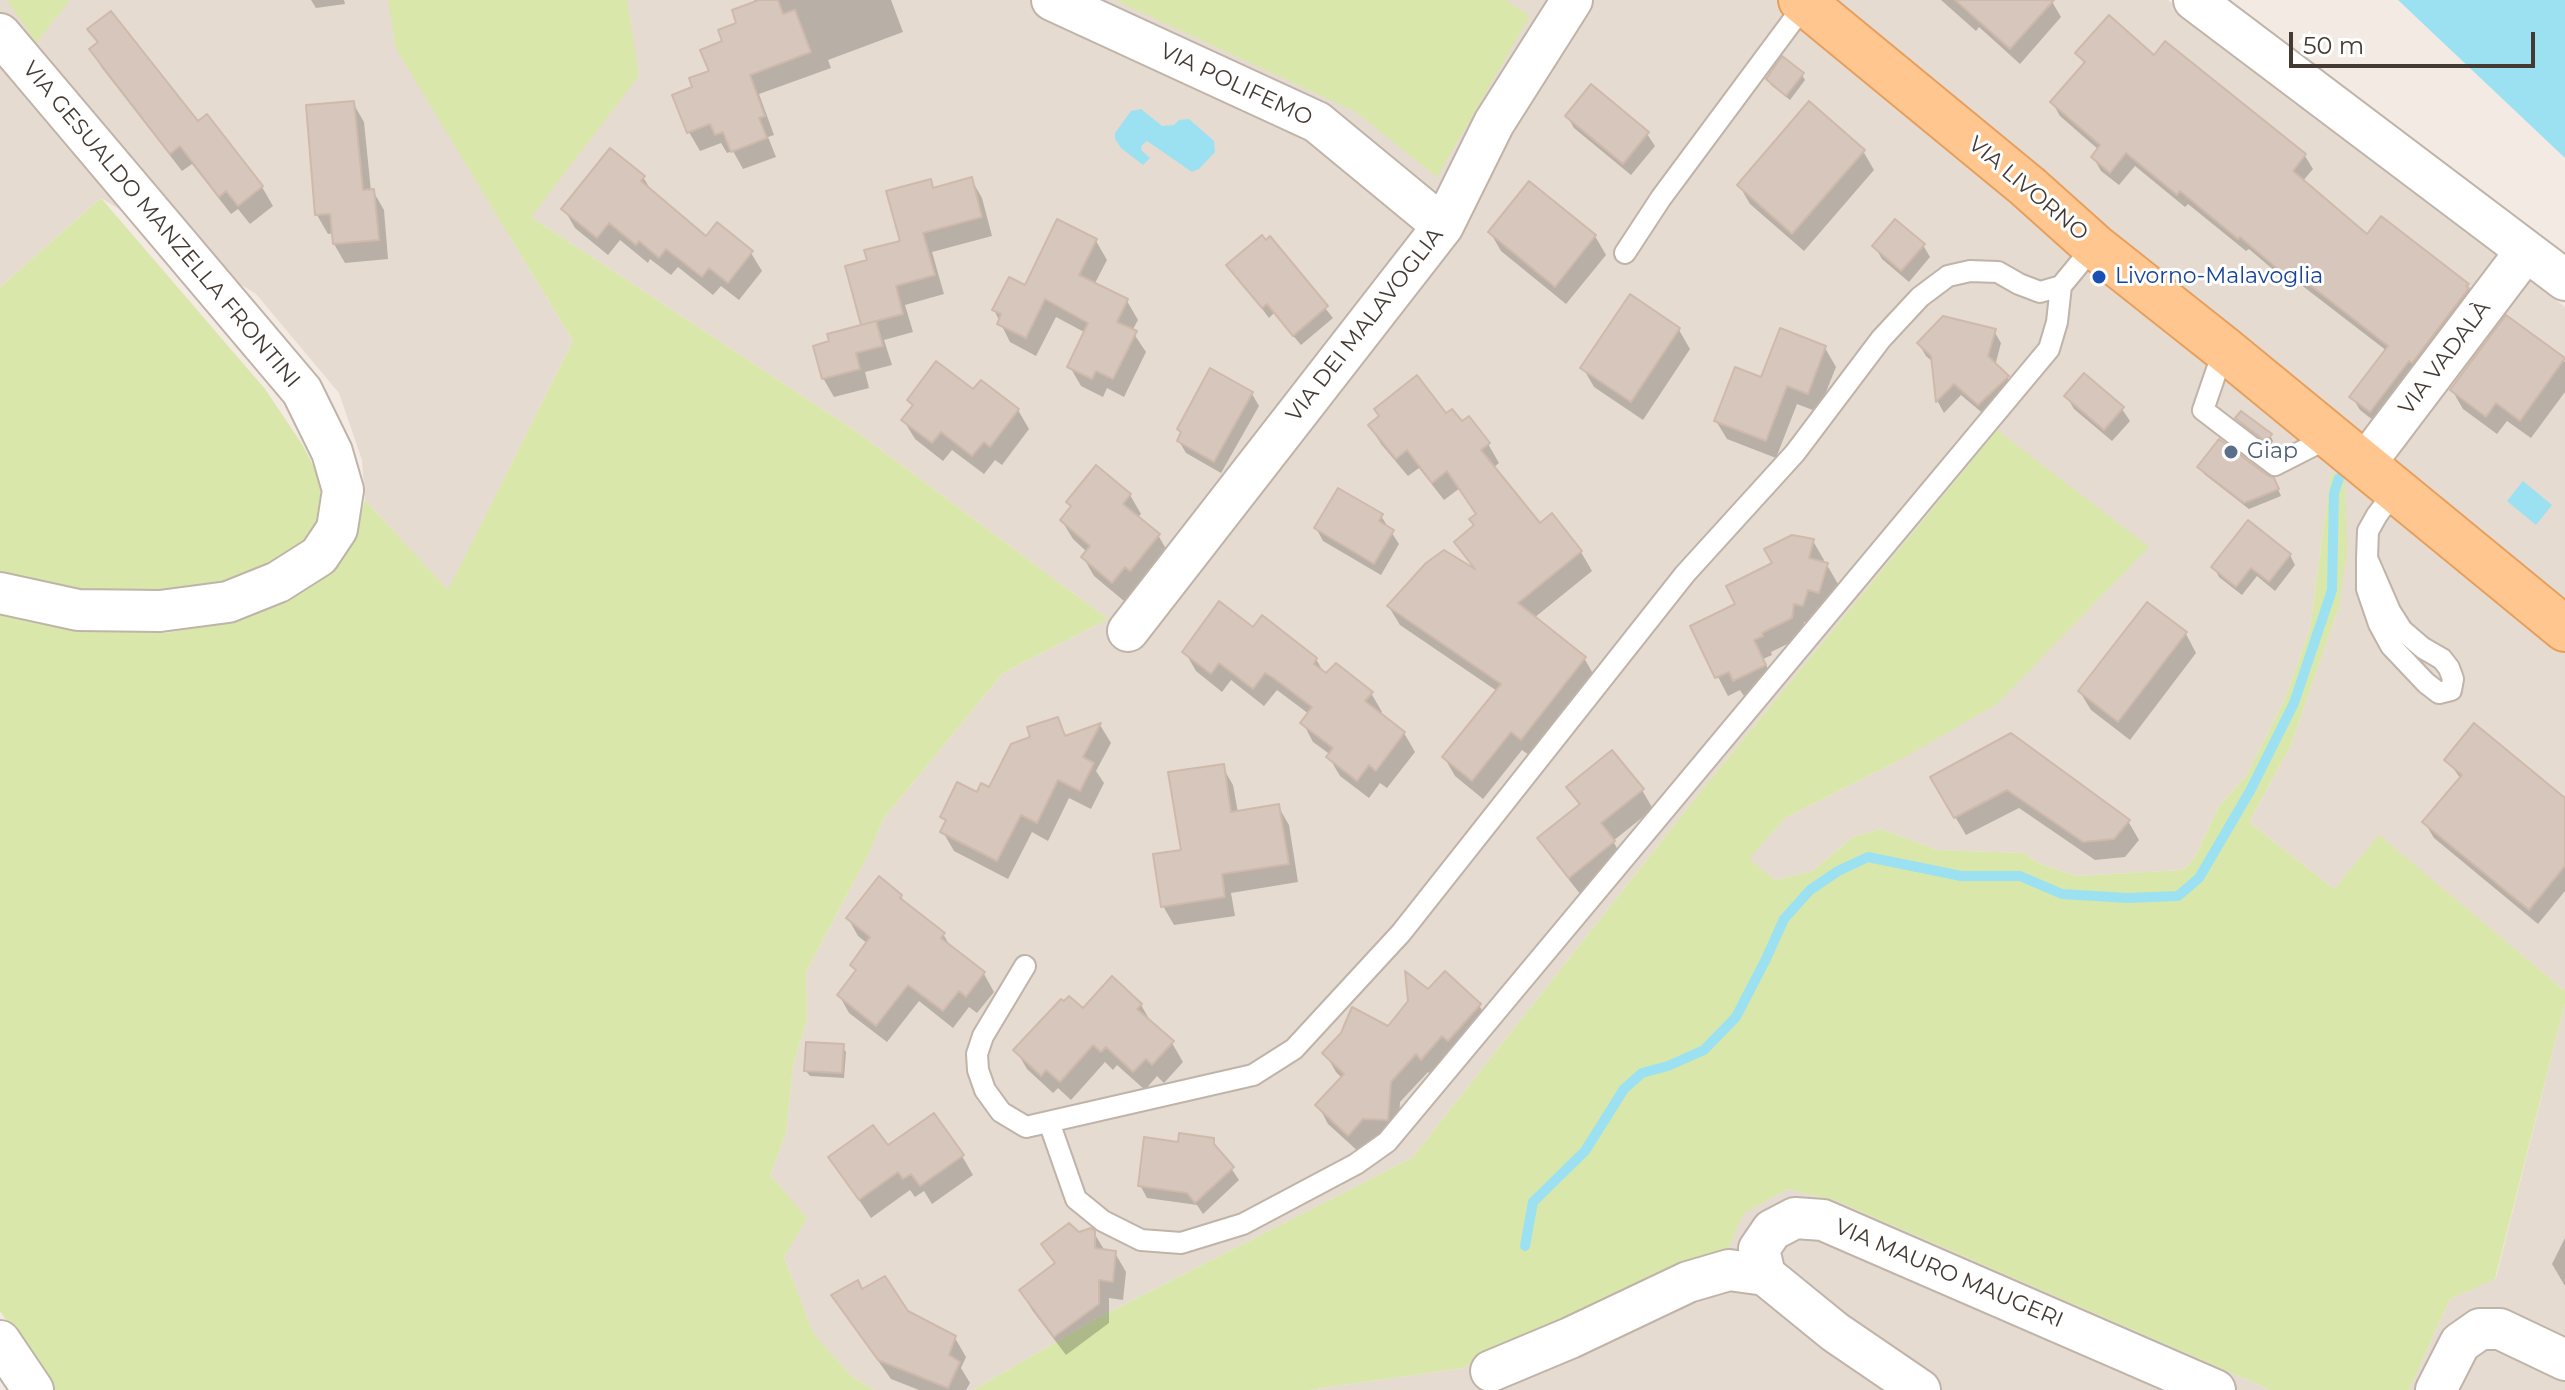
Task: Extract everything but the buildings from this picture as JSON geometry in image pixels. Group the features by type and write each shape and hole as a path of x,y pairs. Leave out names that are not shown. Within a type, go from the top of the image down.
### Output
{"main road":[{"name":"VIA LIVORNO","path":"1803,2 2027,186 2094,246 2565,629"}],"street":[{"name":"VIA POLIFEMO","path":"1052,0 1317,122 1443,226"},
{"name":"VIA DEI MALAVOGLIA","path":"1128,631 1443,226 1494,123 1572,0"},
{"path":"2194,0 2565,280"},
{"name":"VIA GESUALDO MANZELLA FRONTINI","path":"0,34 302,391 332,452 343,490 337,529 319,556 278,582 228,602 160,611 78,610 0,593"},
{"name":"VIA VADALÀ","path":"2380,478 2526,251"},
{"name":"VIA MAURO MAUGERI","path":"1765,1275 1759,1249 1772,1230 1795,1218 1823,1220 2215,1390"},
{"path":"1491,1371 1570,1338 1688,1282 1729,1270 1765,1275 1835,1332 1920,1390"},
{"path":"2436,1390 2460,1343 2480,1329 2500,1329 2565,1360"},
{"path":"0,1341 33,1390"}],"lane":[{"path":"1625,253 1661,198 1803,2"},
{"path":"1049,1122 1076,1199 1103,1221 1141,1240 1181,1243 1243,1224 1356,1164 1387,1142 2049,349 2057,322 2061,286 2094,246"},
{"path":"1025,966 983,1036 977,1054 978,1070 985,1090 1001,1112 1026,1127 1253,1075 1294,1049 1401,933 1685,574 1795,453 1881,339 1920,297 1948,276 1970,271 1998,272 2040,292 2061,286"},
{"path":"2224,349 2203,410 2275,465 2330,437"},
{"path":"2367,558 2390,611 2402,630 2442,659 2449,668 2453,679 2451,690 2439,693 2391,646 2379,624 2367,589 2367,558 2368,531 2380,478"}],"shaded area":[{"path":"0,0 2168,0 2565,307 2565,991 2379,836 2334,889 2249,822 2291,745 2339,607 2331,474 2310,629 2285,699 2246,776 2219,806 2194,859 2183,870 2076,876 2040,864 2023,853 1937,850 1881,829 1853,837 1811,872 1775,880 1748,859 1785,818 1896,762 1997,430 1705,786 1412,1158 1098,1318 973,1390 874,1390 851,1376 813,1334 784,1257 806,1218 770,1175 786,1133 793,1066 807,1019 806,972 869,853 884,818 1003,673 1108,619 857,432 531,217 510,237 573,341 448,591 365,500 362,460 339,393 256,294 101,198 0,287"},
{"path":"2565,1003 2565,1390 2409,1390 2450,1299 2496,1278"},
{"path":"1788,1189 1837,1201 2271,1390 1307,1390 1463,1368 1518,1341 1725,1255 1743,1213"}],"green space":[{"path":"7,0 70,0 36,43"},
{"path":"388,0 627,0 639,76 531,217 857,432 1108,619 1003,673 884,818 869,853 806,972 807,1019 793,1066 786,1133 770,1175 807,1218 784,1257 813,1333 851,1376 874,1390 52,1390 0,1311 0,614 84,629 166,633 236,621 293,596 339,563 355,536 365,500 448,590 573,341 396,49"},
{"path":"1115,0 1506,0 1530,16 1437,177 1356,112"},
{"path":"101,198 265,389 302,444 321,481 319,522 298,550 263,569 219,583 153,590 73,590 0,572 0,287"},
{"path":"1997,430 2149,547 1997,704 1896,762 1785,818 1749,859 1775,880 1811,872 1853,837 1881,829 1937,850 2023,853 2040,864 2076,876 2183,870 2194,859 2219,806 2246,776 2285,699 2310,629 2331,473 2345,482 2347,552 2339,607 2291,745 2249,822 2334,889 2379,835 2565,991 2565,1003 2495,1279 2450,1299 2409,1390 2271,1390 1837,1201 1788,1189 1744,1213 1725,1255 1518,1341 1463,1368 1307,1390 973,1390 1098,1318 1412,1158 1705,786"}],"water":[{"path":"2398,0 2565,0 2565,158"},
{"path":"1141,109 1162,126 1189,119 1214,141 1215,152 1192,172 1147,141 1141,150 1150,158 1143,165 1121,148 1115,139 1115,133 1131,111"},
{"path":"2523,481 2552,505 2536,525 2507,501"}],"waterway":[{"path":"1525,1246 1533,1202 1585,1151 1624,1089 1642,1073 1668,1066 1704,1050 1736,1017 1784,919 1810,890 1838,871 1868,857 1961,876 2020,876 2062,894 2127,898 2178,896 2199,878 2250,791 2294,703 2332,590 2334,493 2339,478"}],"place":[{"name":"Livorno-Malavoglia","path":"2099,277"},
{"name":"Giap","path":"2231,452"}]}
